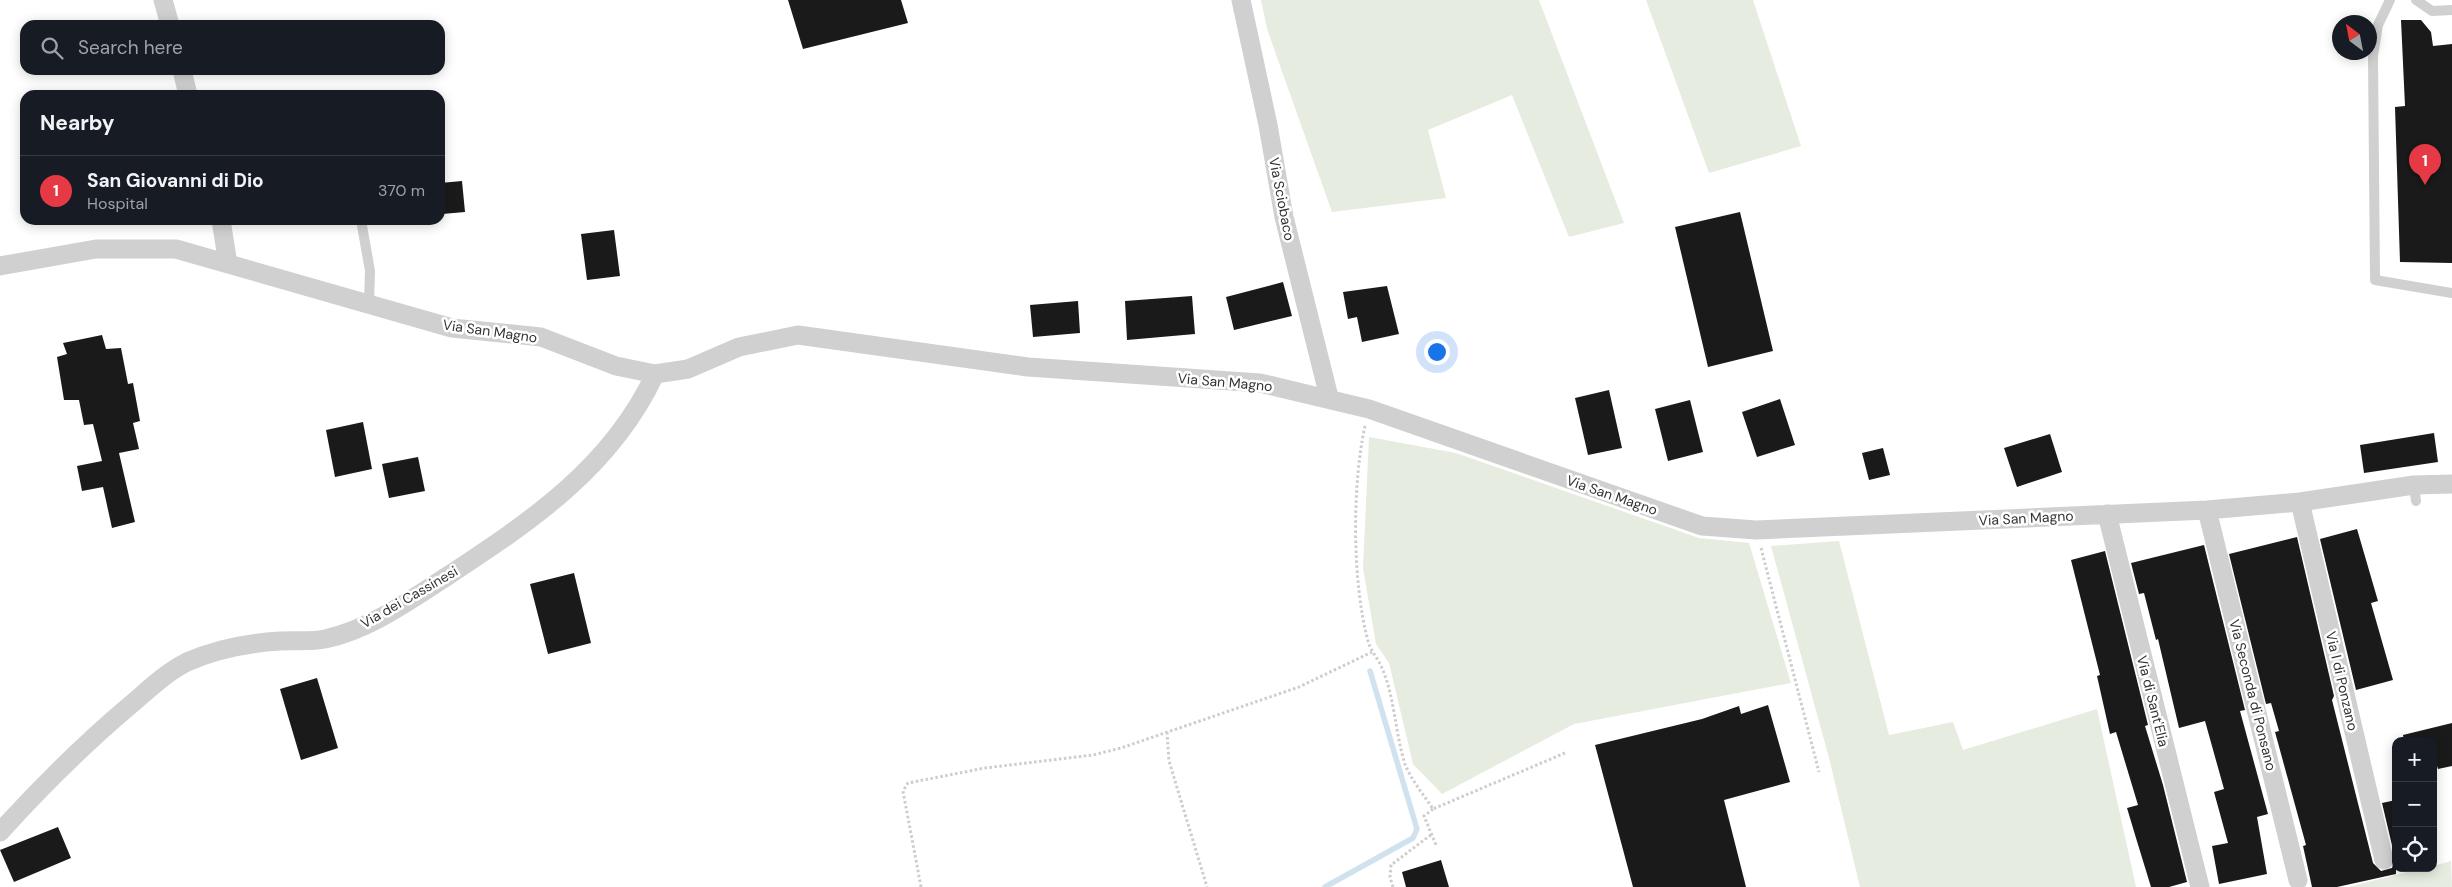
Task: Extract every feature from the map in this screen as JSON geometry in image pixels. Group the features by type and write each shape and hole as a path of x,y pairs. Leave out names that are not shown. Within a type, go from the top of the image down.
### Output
{"street":[{"path":"164,0 169,20"},
{"name":"Via Sciobaco","path":"1241,0 1268,125 1284,217 1329,397"},
{"path":"183,75 187,90"},
{"path":"222,225 228,264"},
{"name":"Via San Magno","path":"0,266 96,249 176,249 452,328 541,337 616,366 655,374 688,369 739,347 798,335 1028,367 1260,382 1329,397 1369,409 1702,526 1756,530 2207,510 2415,493 2452,484"},
{"name":"Via dei Cassinesi","path":"0,832 41,788 103,729 152,686 186,663 227,648 270,642 325,639 371,622 499,542 562,496 611,445 645,397 655,374"},
{"name":"Via I di Ponzano","path":"2300,502 2384,860"},
{"name":"Via Seconda di Ponsano","path":"2207,510 2298,880"},
{"name":"Via di Sant'Elia","path":"2107,514 2200,887"}],"lane":[{"path":"2390,0 2378,25 2373,56 2375,280 2452,293"},
{"path":"2416,0 2432,11 2452,10"},
{"path":"362,225 370,271 369,304"}],"path":[{"path":"1369,409 1359,451 1356,551 1359,592 1372,652 1382,668 1406,766 1433,809"},
{"path":"1756,530 1820,772"},
{"path":"921,887 903,791 908,782 985,768 1093,754 1121,748 1300,686 1372,652"},
{"path":"1167,732 1170,761 1207,887"},
{"path":"1436,845 1424,816 1433,809 1566,753"},
{"path":"1393,887 1390,877 1391,865 1432,834"}],"shaded area":[{"path":"1261,0 1539,0 1624,223 1569,237 1512,95 1428,130 1446,198 1332,212 1267,29"},
{"path":"1646,0 1753,0 1801,146 1709,173"},
{"path":"1369,437 1456,453 1699,538 1749,543 1791,683 1574,724 1442,794 1413,764 1389,663 1376,644 1363,568"},
{"path":"1839,541 1889,735 1953,722 1963,750 2097,709 2136,887 1860,887 1829,758 1771,546"},
{"path":"2451,861 2452,887 2348,887 2407,872 2437,872 2437,865"}],"building":[{"path":"788,0 901,0 908,23 803,49"},
{"path":"2401,20 2421,20 2431,32 2433,46 2452,44 2452,263 2400,262 2395,107 2405,106"},
{"path":"462,181 465,212 445,214 445,183"},
{"path":"1740,212 1773,351 1708,367 1675,227"},
{"path":"614,230 620,276 587,280 581,234"},
{"path":"1283,282 1292,316 1234,330 1226,297"},
{"path":"1387,286 1399,334 1362,342 1357,317 1348,319 1343,292"},
{"path":"1192,296 1195,334 1127,340 1125,301"},
{"path":"1078,301 1080,333 1033,337 1030,305"},
{"path":"102,335 106,349 121,348 128,384 133,383 140,421 133,423 139,449 119,453 135,522 112,528 103,487 82,491 77,466 102,461 93,424 84,425 79,400 64,400 57,357 67,354 63,343"},
{"path":"1609,390 1622,448 1588,455 1575,398"},
{"path":"1780,399 1795,445 1757,457 1742,412"},
{"path":"1690,400 1703,452 1668,461 1655,409"},
{"path":"363,422 372,469 335,477 326,430"},
{"path":"2434,433 2438,462 2364,473 2360,445"},
{"path":"2050,434 2062,472 2017,487 2004,448"},
{"path":"1883,448 1890,475 1869,480 1862,453"},
{"path":"418,457 425,491 389,498 382,464"},
{"path":"2357,529 2378,601 2371,603 2393,680 2356,690 2320,539"},
{"path":"2297,537 2334,696 2332,700 2373,863 2381,871 2392,868 2392,872 2396,872 2396,874 2337,887 2312,887 2303,846 2306,845 2275,732 2279,731 2271,703 2266,704 2229,554"},
{"path":"2204,545 2245,710 2240,711 2268,814 2257,817 2267,874 2219,884 2212,846 2228,843 2214,792 2224,789 2205,721 2179,728 2158,639 2156,640 2144,593 2139,594 2131,563"},
{"path":"2105,551 2148,725 2145,726 2163,785 2187,882 2169,887 2151,887 2127,808 2138,805 2116,732 2110,734 2097,676 2100,675 2071,560"},
{"path":"574,573 591,643 548,654 530,584"},
{"path":"317,678 338,748 301,760 280,689"},
{"path":"1768,705 1790,782 1724,800 1746,887 1633,887 1595,745 1702,719 1739,706 1741,714"},
{"path":"2452,723 2452,766 2438,769 2437,737 2403,737 2403,735"},
{"path":"2392,801 2392,845 2382,803"},
{"path":"58,827 71,858 14,882 0,850"},
{"path":"1441,860 1449,887 1406,887 1402,872"}],"waterway":[{"path":"1325,887 1413,838 1417,829 1370,671"}],"place":[{"name":"San Giovanni di Dio","path":"2425,185"}]}
